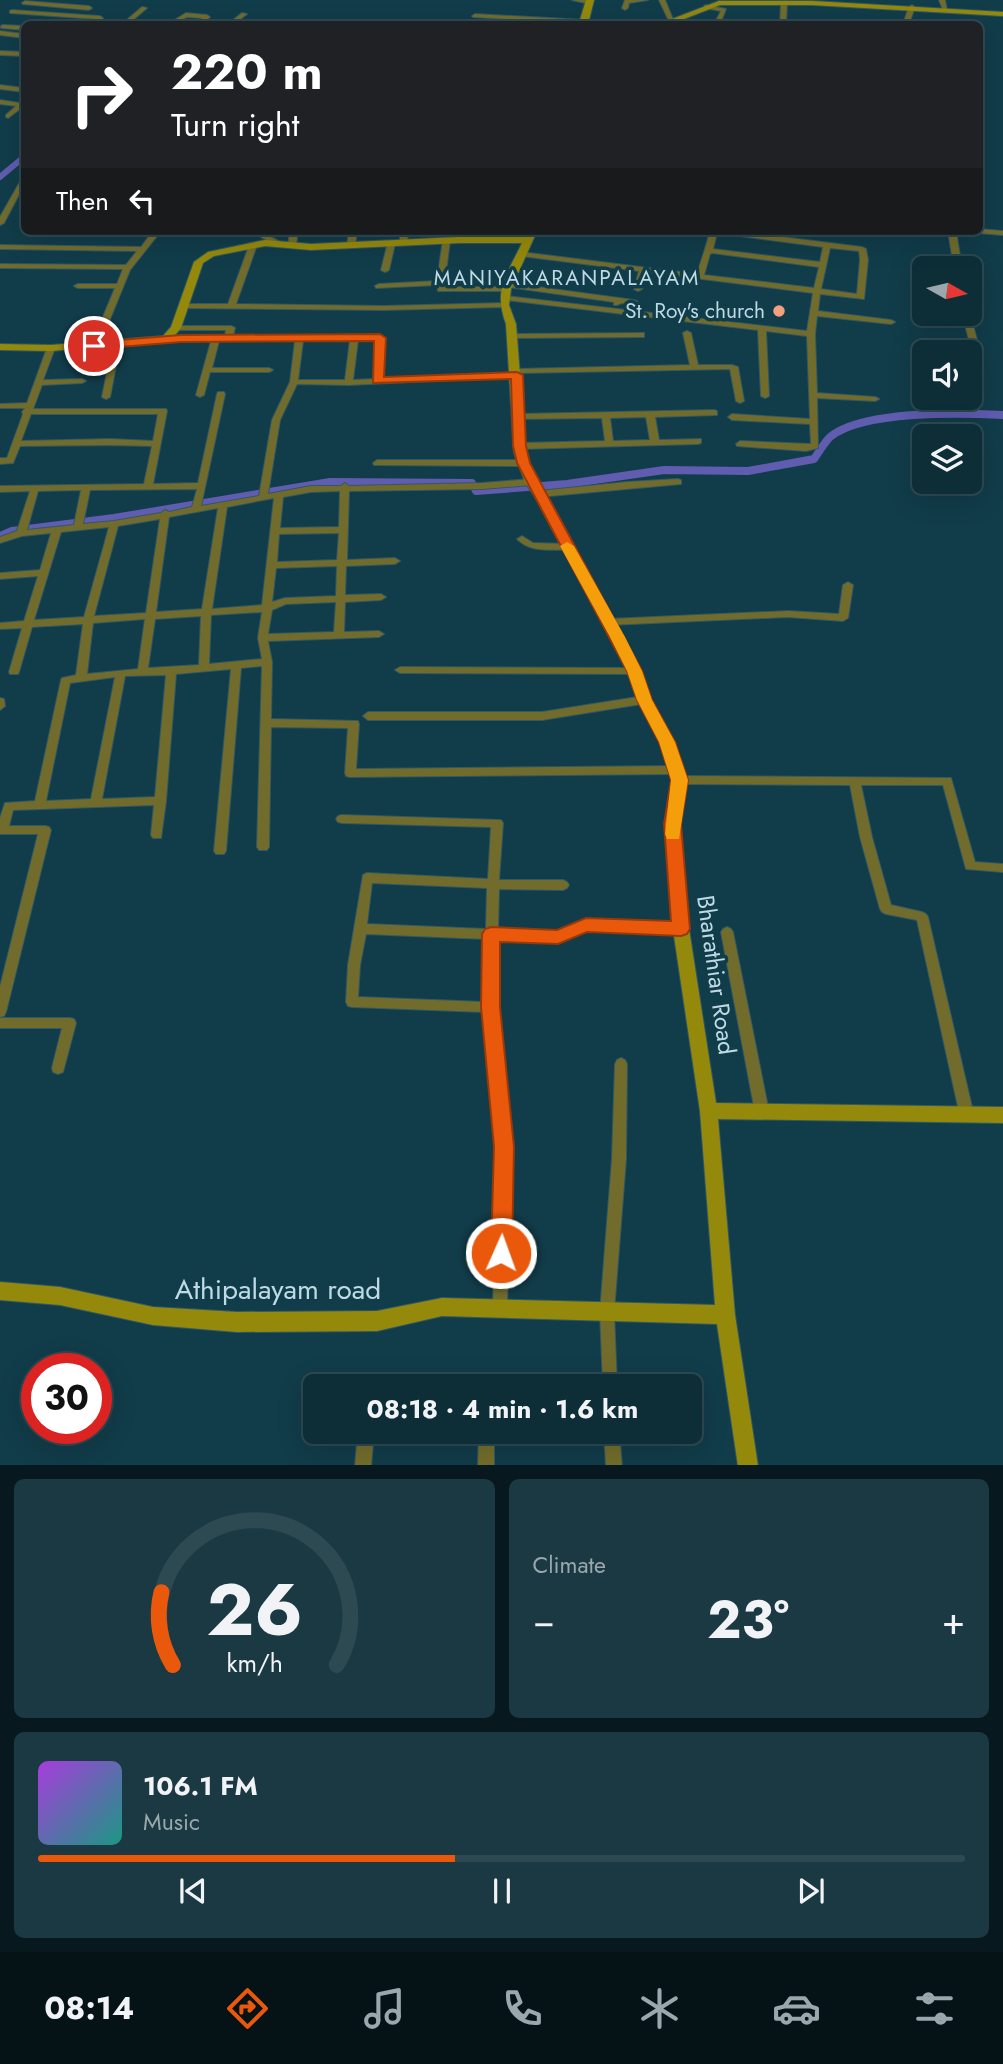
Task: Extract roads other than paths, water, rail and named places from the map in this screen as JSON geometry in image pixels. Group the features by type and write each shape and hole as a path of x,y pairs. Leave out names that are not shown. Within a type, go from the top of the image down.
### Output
{"street":[{"path":"575,0 590,1 590,21"},
{"path":"625,8 627,1 645,0"},
{"path":"662,0 670,21"},
{"path":"677,21 706,7 736,1 876,3 912,7 944,4 1003,14"},
{"path":"89,8 27,2 9,14 100,18 97,21"},
{"path":"783,21 784,3"},
{"path":"706,7 724,10 718,21"},
{"path":"907,21 912,7"},
{"path":"129,21 144,8"},
{"path":"484,8 484,17"},
{"path":"235,21 244,14"},
{"path":"176,21 186,15 207,17 202,21"},
{"path":"475,16 555,21"},
{"path":"0,27 21,28"},
{"path":"0,33 21,36"},
{"path":"0,54 21,54"},
{"path":"0,87 21,90"},
{"path":"0,102 21,104"},
{"path":"8,116 21,106"},
{"path":"0,223 21,185"},
{"path":"983,231 1003,233"},
{"path":"94,346 129,267 154,235"},
{"path":"264,235 276,242"},
{"path":"292,245 293,235"},
{"path":"351,246 352,235"},
{"path":"404,235 404,243"},
{"path":"166,339 176,328 202,258 276,242 292,245 351,246 530,235 506,294 517,373 523,463 635,671 645,700 667,742 678,775"},
{"path":"711,251 709,249 714,235"},
{"path":"763,235 864,251 859,318"},
{"path":"798,241 799,235"},
{"path":"953,235 956,256"},
{"path":"446,240 441,289 634,302"},
{"path":"384,270 391,244"},
{"path":"231,307 253,245"},
{"path":"740,444 811,449 815,446 811,334 827,245"},
{"path":"0,247 142,249"},
{"path":"711,251 822,265"},
{"path":"700,276 711,251"},
{"path":"521,254 861,297"},
{"path":"0,266 129,267"},
{"path":"638,289 643,269"},
{"path":"379,286 440,283"},
{"path":"78,286 120,286"},
{"path":"183,306 384,308 506,294 611,311 811,334"},
{"path":"611,311 620,300"},
{"path":"815,313 891,322"},
{"path":"176,328 231,328 228,339"},
{"path":"762,330 765,396"},
{"path":"687,333 694,367"},
{"path":"512,336 641,335"},
{"path":"349,383 354,338"},
{"path":"0,348 116,345 166,339 380,338 377,380"},
{"path":"200,395 216,339"},
{"path":"263,498 276,420 294,382 299,340"},
{"path":"106,397 116,345"},
{"path":"0,461 10,461 51,348"},
{"path":"294,382 349,383 517,373 734,368 740,401"},
{"path":"208,370 269,370"},
{"path":"37,383 82,381"},
{"path":"196,508 221,394"},
{"path":"812,395 875,399"},
{"path":"0,406 28,409 163,411 148,487"},
{"path":"519,417 715,413"},
{"path":"650,415 655,442"},
{"path":"606,416 609,443"},
{"path":"732,417 813,422"},
{"path":"520,446 698,441"},
{"path":"15,444 156,444"},
{"path":"377,463 523,463"},
{"path":"0,540 22,530 114,523 279,494 345,486 535,488 678,482"},
{"path":"339,635 345,486"},
{"path":"78,524 86,487"},
{"path":"0,489 148,487 200,491"},
{"path":"22,530 35,488"},
{"path":"263,847 267,662 263,638 279,494"},
{"path":"204,668 206,613 223,504"},
{"path":"142,673 165,513"},
{"path":"81,678 88,621 114,523"},
{"path":"14,672 57,529"},
{"path":"276,531 344,530"},
{"path":"522,539 531,546 568,547"},
{"path":"273,565 395,561"},
{"path":"0,576 42,573"},
{"path":"609,622 788,614 840,618 845,616 848,586"},
{"path":"0,626 267,608 285,601 381,597"},
{"path":"263,638 379,634"},
{"path":"40,804 66,680 267,662"},
{"path":"220,851 236,664"},
{"path":"400,670 635,671"},
{"path":"157,835 171,671"},
{"path":"96,803 121,673"},
{"path":"368,716 542,716 645,700"},
{"path":"266,723 354,724 350,773 678,775 855,782 947,781 970,866 1003,868"},
{"name":"Bharathiar Road","path":"678,775 672,824 681,929 709,1111 725,1315 748,1465"},
{"path":"855,782 866,837 886,909 922,918 967,1116"},
{"path":"0,1012 45,830 1,830 9,806 161,801"},
{"path":"342,819 497,823 490,1007 504,1147 500,1307"},
{"path":"490,1007 352,1002 354,965 367,878 563,886"},
{"path":"360,929 558,937 586,925 681,929"},
{"path":"727,932 762,1112"},
{"path":"0,1024 70,1023 58,1068"},
{"path":"610,1374 607,1312 619,1159 621,1064"},
{"path":"709,1111 1003,1115"},
{"name":"Athipalayam road","path":"0,1291 60,1296 153,1316 237,1322 377,1321 442,1307 725,1315"},
{"path":"363,1465 365,1444"},
{"path":"486,1465 487,1444"},
{"path":"612,1444 614,1465"}],"waterway":[{"path":"0,177 21,160"},
{"path":"0,536 12,531 114,518 330,482 472,483 476,491 567,484 664,470 748,471 814,459 830,437 845,428 865,422 914,415 1003,415"}],"place":[{"name":"St. Roy's church","path":"779,311"}],"district":[{"name":"MANIYAKARANPALAYAM","path":"567,278"}]}
